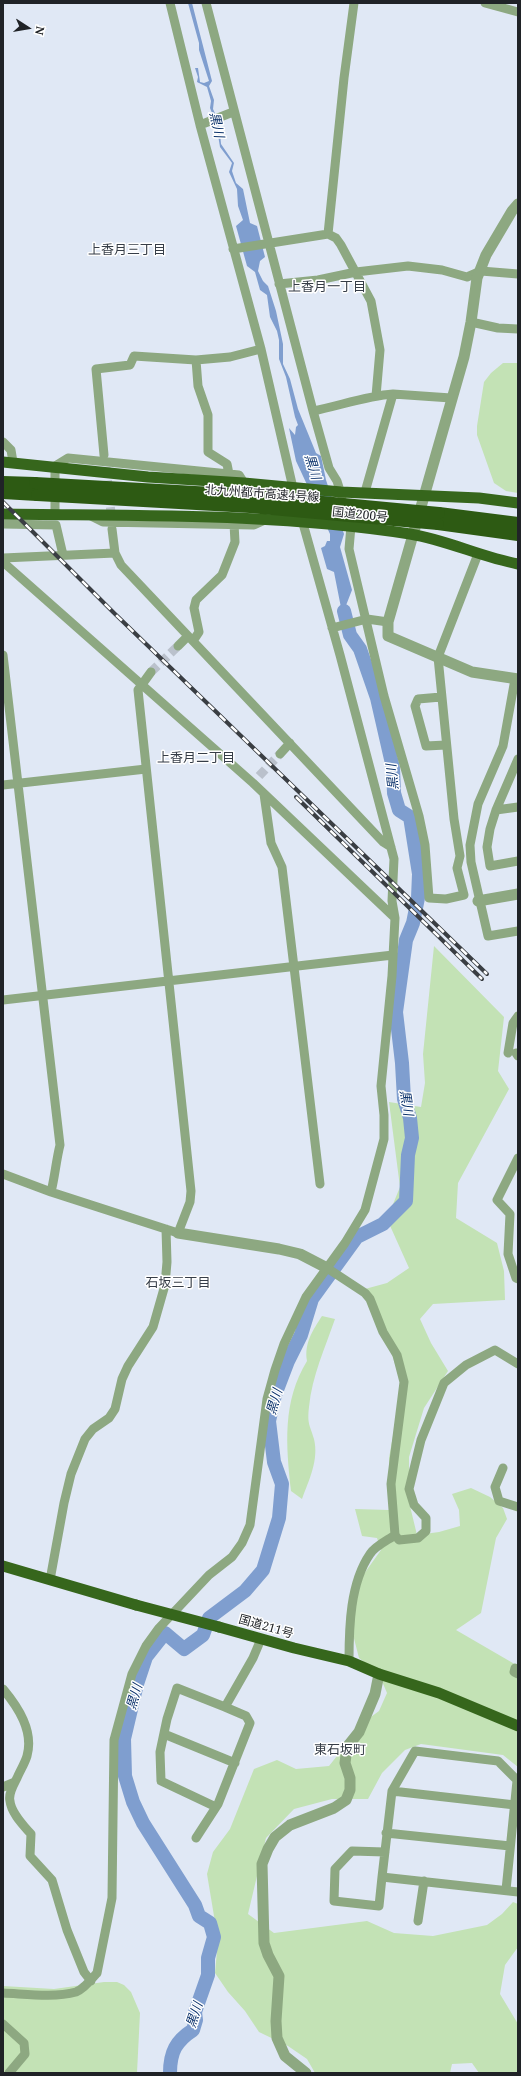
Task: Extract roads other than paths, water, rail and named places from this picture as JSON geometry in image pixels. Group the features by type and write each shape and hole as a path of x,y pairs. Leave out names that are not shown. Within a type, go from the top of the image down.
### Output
{"highway":[{"name":"国道200号","path":"8,458 55,466 148,477 244,483 338,492 479,498 518,503"},
{"name":"北九州都市高速4号線","path":"3,482 36,489"},
{"name":"北九州都市高速4号線","path":"3,493 36,489 248,495 438,518 518,523"},
{"name":"国道200号","path":"3,514 55,520 88,515 190,515 348,526 412,534 478,554 518,564"},
{"name":"北九州都市高速4号線","path":"438,518 518,535"},
{"name":"国道211号","path":"3,1566 136,1605 349,1662 379,1674 439,1693 518,1726"}],"street":[{"path":"3,1993 50,1994 77,1992 91,1981 96,1973 112,1898 114,1740 132,1674 146,1646 159,1628 210,1575 232,1557 242,1543 250,1525 267,1399 284,1344 306,1297 346,1244 365,1210 384,1139 384,1114 381,1086 393,955 395,918 392,901 394,860 334,628 295,488 261,349 170,3"},
{"path":"206,3 231,113 279,284 312,411 330,468 337,481 338,492 348,526 349,549 365,620 384,696 419,816 425,845 429,898 446,899 464,895 457,868 460,856 454,819 438,657 478,554"},
{"path":"328,234 344,70 354,3"},
{"path":"485,3 518,12"},
{"path":"202,124 231,113"},
{"path":"518,204 512,211 486,256 477,278 471,322 388,622 388,636 472,672 516,679 503,746 478,804 473,823 470,845 471,862 478,901 488,936 518,931"},
{"path":"234,249 328,234 336,238 371,301 380,350 376,396"},
{"path":"279,284 318,280 356,272 408,266 442,270 467,277 481,271 518,274"},
{"path":"471,322 498,328 518,329"},
{"path":"104,459 96,369 130,365 134,356 196,360 230,357 261,349"},
{"path":"196,360 198,386 208,415 208,452 227,464 229,474"},
{"path":"312,411 341,406 376,396 393,394 451,398"},
{"path":"365,492 393,394"},
{"path":"3,442 11,450 8,458"},
{"path":"63,555 55,520 55,466 68,458 104,459 239,475 244,483"},
{"path":"88,515 115,526 254,525 265,520"},
{"path":"3,524 55,520"},
{"path":"178,646 199,632 194,608 196,600 222,575 235,542 234,524"},
{"path":"115,526 115,553 120,565 384,842 391,846"},
{"path":"115,526 123,560 137,577 143,589"},
{"path":"3,558 115,553"},
{"path":"3,562 140,685 256,780 264,794 395,918"},
{"path":"334,628 365,620 388,622"},
{"path":"3,655 60,1145 56,1161 56,1175 51,1192"},
{"path":"151,672 140,685 138,690 191,1191 190,1202 178,1233"},
{"path":"441,697 418,699 415,706 426,746 446,745"},
{"path":"280,754 290,744"},
{"path":"518,759 496,810 487,848 490,866 518,861"},
{"path":"3,785 146,769"},
{"path":"264,794 271,843 282,867 320,1184"},
{"path":"496,810 518,807"},
{"path":"478,901 518,894"},
{"path":"3,1000 393,955"},
{"path":"514,1054 513,1023 518,1016"},
{"path":"517,1162 497,1200 518,1222"},
{"path":"3,1174 51,1192 178,1233 279,1249 300,1254 328,1269 354,1286 370,1299 383,1332 396,1355 404,1382 392,1484 395,1535 399,1540 418,1538 426,1531 426,1518 414,1505 409,1489 421,1440 444,1383 466,1365 495,1350 518,1364"},
{"path":"510,1214 508,1254 518,1279"},
{"path":"50,1580 64,1503 71,1474 85,1439 93,1429 109,1418 115,1409 122,1379 128,1366 153,1327 165,1285 167,1262 166,1229"},
{"path":"503,1468 496,1487 498,1501 518,1507"},
{"path":"349,1662 350,1616 358,1582 370,1553 395,1535"},
{"path":"225,1707 253,1658 261,1639"},
{"path":"306,2073 285,2056 277,2038 276,2021 279,1976 268,1956 264,1943 262,1864 275,1837 290,1825 334,1808 346,1800 350,1790 350,1778 345,1763 346,1747 359,1732 374,1694 379,1674"},
{"path":"196,1838 216,1807 250,1723 246,1716 177,1688 160,1752 161,1781 216,1807"},
{"path":"3,1690 23,1716 28,1737 27,1755 15,1782 10,1801 17,1815 31,1834 30,1856 52,1880 67,1930 84,1972 91,1981"},
{"path":"164,1734 235,1763"},
{"path":"385,1852 352,1851 335,1869 334,1901 379,1906 385,1852 386,1833 392,1791 415,1751 498,1761 518,1781 506,1890"},
{"path":"3,1788 15,1782"},
{"path":"392,1791 515,1805"},
{"path":"386,1833 510,1846"},
{"path":"382,1877 518,1892"},
{"path":"418,1921 424,1882"},
{"path":"3,2024 24,2043 25,2054 9,2073"}],"water":[{"path":"188,3 192,3 212,81 209,86 214,100 213,109 219,122 221,144 234,163 232,171 236,183 243,189 250,223 257,226 265,257 260,261 258,271 263,281 268,286 276,311 283,344 283,364 290,379 298,409 316,453 321,456 326,480 344,534 340,547 352,590 345,608 348,622 344,623 334,572 327,569 321,548 325,546 327,541 330,541 330,534 296,461 289,428 295,435 296,427 298,425 286,377 279,359 279,340 277,331 270,317 267,295 260,290 255,272 247,266 236,226 243,220 238,206 237,189 229,172 232,163 220,147 216,123 210,108 211,101 207,87 197,82 198,77 195,68 198,68 200,82 204,83 209,81 199,50 199,43"}],"waterway":[{"name":"黒川","path":"170,2073 171,2059 175,2048 182,2038 193,2030 196,2020 195,2012 208,1975 208,1958 214,1937 210,1923 199,1916 195,1905 143,1823 133,1802 125,1776 124,1739 137,1684 146,1657 165,1633 184,1649 203,1635 209,1618 245,1591 263,1570 279,1518 282,1484 274,1462 269,1421 275,1395 288,1361 301,1335 312,1299 357,1237 383,1224 406,1201 408,1155 412,1138 410,1118 404,1099 402,1063 396,1012 406,940 413,923 418,898 419,874 410,817 399,810 394,793 393,768 377,698 360,649 350,635 344,611"}],"tunnel":[{"path":"106,467 112,522"},
{"path":"151,672 178,646"},
{"path":"259,776 280,754"}],"railway":[{"path":"3,502 113,612 487,974"},
{"path":"296,797 482,979"}],"district":[{"name":"上香月三丁目","path":"127,250"},
{"name":"上香月一丁目","path":"327,287"},
{"name":"上香月二丁目","path":"196,758"},
{"name":"石坂三丁目","path":"178,1283"},
{"name":"東石坂町","path":"340,1750"}]}
